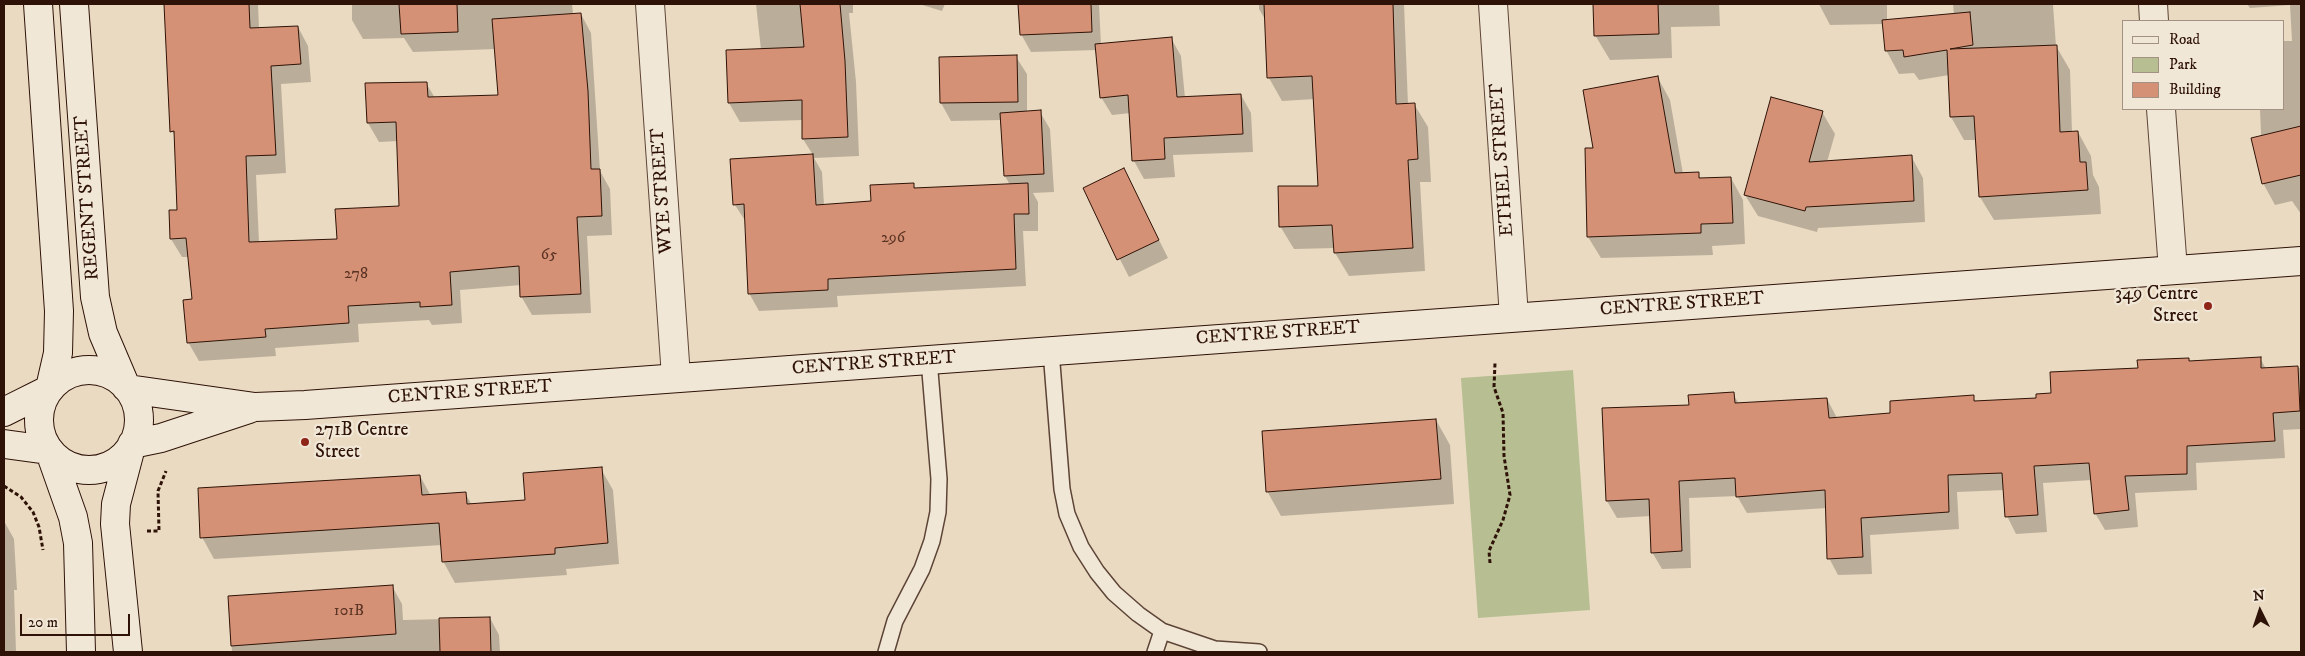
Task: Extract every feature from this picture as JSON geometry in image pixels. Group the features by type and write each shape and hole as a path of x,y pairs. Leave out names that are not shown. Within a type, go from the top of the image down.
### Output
{"street":[{"name":"REGENT STREET","path":"38,4 59,299 58,353 49,389"},
{"name":"REGENT STREET","path":"74,4 96,302 103,333 127,388"},
{"name":"WYE STREET","path":"650,4 676,377"},
{"name":"ETHEL STREET","path":"1493,4 1514,317"},
{"path":"2153,4 2154,20"},
{"path":"2161,110 2173,270"},
{"name":"CENTRE STREET","path":"127,388 256,407 2301,261"},
{"path":"81,652 78,543 73,517 49,451 41,436 38,420 41,404 49,389 60,378 73,372 88,370 102,372 115,377 127,388 135,402 139,416 138,430 120,486 115,524 128,652"},
{"path":"4,412 49,389"},
{"name":"CENTRE STREET","path":"132,445 161,438 256,407"},
{"path":"4,444 49,451 62,462 76,469 92,470 107,467 121,458 132,445"}],"lane":[{"path":"1051,351 1062,489 1073,531 1097,572 1114,592 1138,614 1162,631 1215,649 1259,652"},
{"path":"886,652 895,621 922,569 932,541 938,512 939,479 929,360"},
{"path":"1155,652 1162,631"}],"path":[{"path":"1490,563 1489,551 1503,520 1510,495 1504,456 1503,414 1494,387 1495,364"},
{"path":"141,532 160,531 158,490 160,481 169,468"},
{"path":"4,486 21,497 33,512 45,555"}],"green space":[{"path":"1573,370 1590,610 1478,618 1461,378"}],"building":[{"path":"164,4 249,4 250,28 298,26 301,64 271,66 276,155 246,156 249,242 337,239 335,209 399,206 396,122 367,123 365,83 427,82 428,97 498,95 492,19 581,13 588,91 591,169 600,169 602,216 577,217 581,294 520,297 519,266 450,272 452,305 420,307 420,302 348,306 349,323 265,329 266,337 187,343 183,300 192,299 186,238 170,239 169,210 177,210 174,131 170,132"},
{"path":"399,4 457,4 458,32 401,34"},
{"path":"800,4 840,4 845,61 848,137 802,139 802,100 728,103 726,50 804,47"},
{"path":"1018,4 1091,4 1092,32 1020,35"},
{"path":"1264,4 1393,4 1396,104 1415,103 1418,159 1408,160 1413,248 1334,253 1332,225 1279,227 1278,186 1318,186 1312,76 1267,78"},
{"path":"1593,4 1658,4 1659,34 1594,36"},
{"path":"1970,12 1973,45 1950,49 2057,45 2060,132 2078,131 2080,162 2086,162 2088,190 1979,197 1974,116 1950,117 1947,50 1904,57 1903,50 1885,51 1882,20"},
{"path":"1172,37 1177,97 1241,94 1243,134 1164,138 1165,159 1132,161 1128,95 1100,98 1095,44"},
{"path":"1017,55 1018,102 940,103 939,57"},
{"path":"1658,76 1675,173 1699,172 1699,178 1731,177 1733,223 1701,224 1701,233 1587,237 1585,148 1593,148 1583,90"},
{"path":"1771,97 1823,111 1809,162 1912,155 1914,201 1806,207 1805,211 1744,195"},
{"path":"1041,110 1044,174 1004,176 1000,113"},
{"path":"2301,126 2301,175 2262,184 2251,138"},
{"path":"813,154 816,205 871,201 870,185 914,183 914,188 1028,183 1029,214 1014,214 1016,269 828,279 828,290 748,294 744,204 733,205 730,159"},
{"path":"1124,168 1159,240 1117,260 1083,188"},
{"path":"2261,357 2261,368 2298,366 2300,411 2273,413 2275,441 2187,446 2187,474 2125,476 2129,510 2094,514 2089,463 2034,466 2038,515 2005,517 2002,473 1948,475 1949,512 1861,518 1863,557 1827,559 1825,490 1736,497 1735,478 1679,481 1682,551 1651,553 1649,499 1606,501 1602,408 1689,405 1688,395 1734,392 1735,403 1827,398 1829,418 1890,413 1890,401 1974,395 1974,401 2036,398 2036,394 2051,393 2050,372 2138,368 2137,360 2189,358 2189,361"},
{"path":"1436,419 1441,479 1266,492 1262,431"},
{"path":"602,467 608,543 555,548 555,554 442,562 439,523 200,538 198,488 420,475 422,495 466,492 467,504 525,500 523,473"},
{"path":"393,585 396,634 231,646 228,596"},
{"path":"490,617 491,652 440,652 439,618"}],"place":[{"name":"349 Centre Street","path":"2208,306"},
{"name":"271B Centre Street","path":"305,442"}]}
